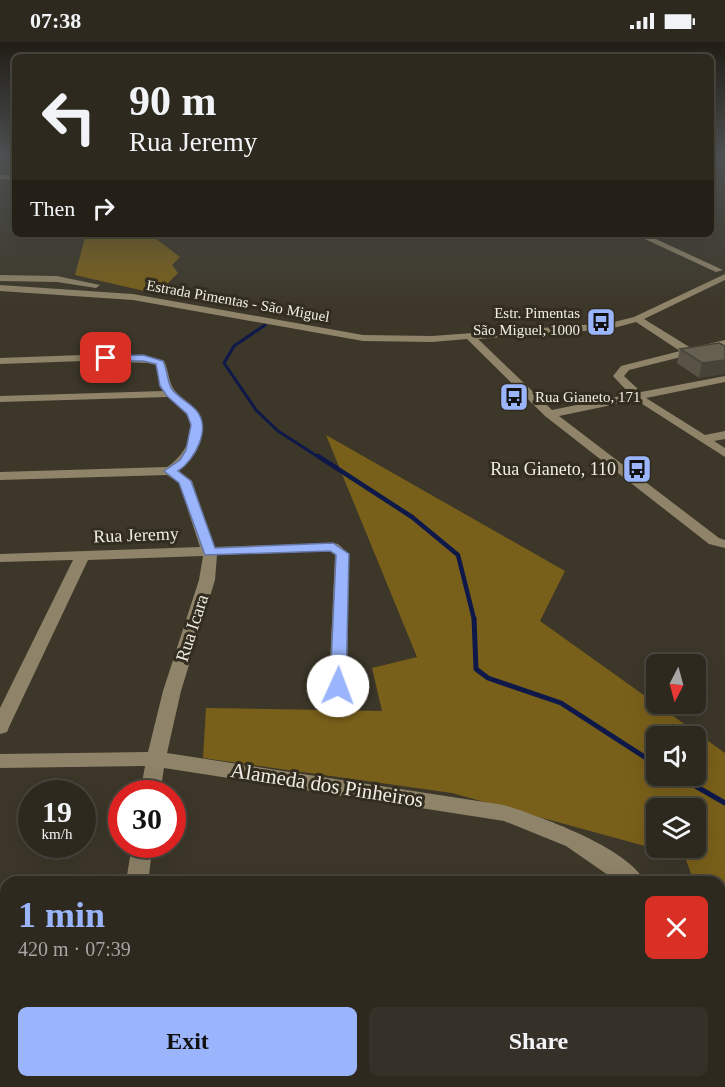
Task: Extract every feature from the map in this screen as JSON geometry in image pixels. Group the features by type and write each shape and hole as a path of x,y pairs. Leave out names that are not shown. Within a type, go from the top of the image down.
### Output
{"street":[{"path":"644,237 722,274"},
{"name":"Estrada Pimentas - São Miguel","path":"0,288 133,297 363,338 470,337 590,329 637,320 722,274"},
{"path":"0,278 57,279 92,284 133,297"},
{"path":"637,320 689,351"},
{"path":"470,337 549,414 714,541 725,544"},
{"path":"725,343 689,351 618,373 619,379 636,396 725,453"},
{"path":"0,361 154,359 163,369 165,386 192,412 196,425 187,459 170,471 0,476"},
{"path":"549,414 725,379"},
{"path":"0,399 171,394"},
{"path":"705,439 725,435"},
{"name":"Rua Icara","path":"152,780 172,691 207,580 210,552 185,481 170,471"},
{"name":"Rua Jeremy","path":"0,558 333,547 342,554 338,686"},
{"path":"0,727 82,556"},
{"name":"Alameda dos Pinheiros","path":"0,761 156,759 504,813 546,826 577,840 627,876"},
{"path":"138,876 141,858"}],"shaded area":[{"path":"85,237 154,237 180,257 172,265 178,273 167,284 174,293 166,296 75,275"},
{"path":"326,435 565,571 540,621 646,697 646,714 670,714 687,726 646,726 646,786 706,786 706,739 725,753 725,876 692,876 685,858 706,858 706,798 646,798 646,846 452,793 203,758 206,708 382,711 372,668 417,657"}],"building":[{"path":"719,343 725,346 725,360 702,363 680,349"}],"waterway":[{"path":"265,325 234,346 224,363 256,410 278,431 320,458"},
{"path":"318,456 412,517 458,555 474,619"},
{"path":"474,618 476,669 488,678 561,703 646,758"},
{"path":"695,786 725,803"}],"place":[{"name":"Estr. Pimentas São Miguel, 1000","path":"601,322"},
{"name":"Rua Gianeto, 171","path":"514,397"},
{"name":"Rua Gianeto, 110","path":"637,469"}],"route":[{"path":"106,358 154,359 163,369 165,386 192,412 196,425 191,450 187,459 180,466 170,471 185,481 210,552 333,547 342,554 338,686"}]}
